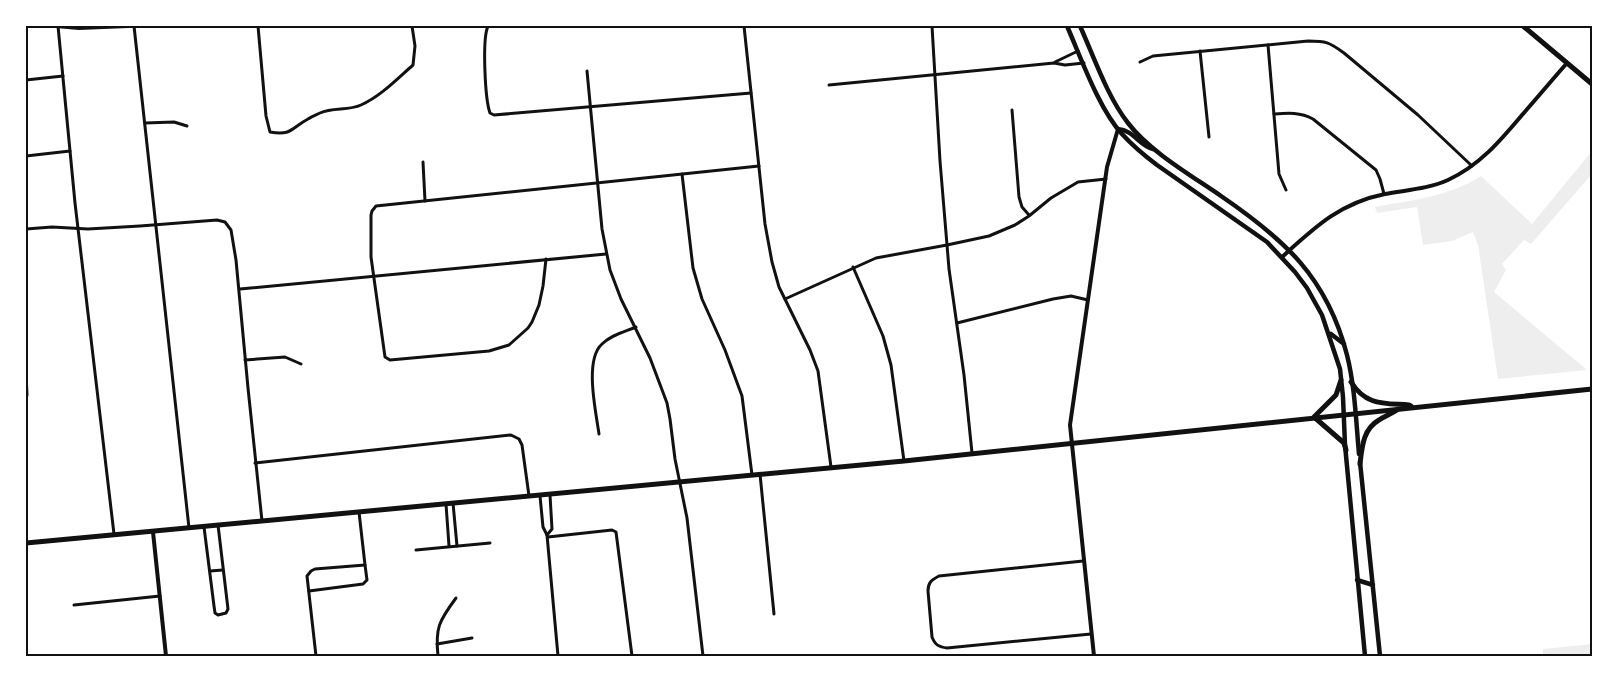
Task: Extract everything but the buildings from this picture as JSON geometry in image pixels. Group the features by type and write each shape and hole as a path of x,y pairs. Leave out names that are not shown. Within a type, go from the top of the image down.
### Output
{"main road":[{"path":"1067,26 1100,99 1118,129 1142,154 1267,242 1307,288 1331,334 1344,344"},
{"path":"1080,26 1111,95 1127,122 1156,150 1255,219 1290,250 1317,284 1332,311 1349,366 1380,657"},
{"path":"1523,26 1593,84"},
{"path":"1118,129 1130,132 1146,148 1156,150"},
{"path":"1325,324 1337,357 1341,380 1365,657"},
{"path":"1314,417 1335,395 1341,380"},
{"path":"1351,382 1357,391 1373,402 1412,407"},
{"path":"26,543 904,461 1593,389"},
{"path":"1360,464 1365,434 1378,420 1399,409"},
{"path":"1314,417 1344,443 1346,450"},
{"path":"1358,580 1372,575"},
{"path":"1358,580 1373,585"}],"street":[{"path":"114,536 57,26 79,28 128,26"},
{"path":"134,26 189,528"},
{"path":"258,26 270,132 281,134 293,130 307,119 325,111 347,110 362,105 384,90 413,65 415,46 412,26"},
{"path":"488,26 485,38 490,113 500,115 751,93"},
{"path":"744,26 771,262 784,299 804,336 818,371 831,467"},
{"path":"932,26 947,245 972,453"},
{"path":"1140,62 1153,56 1324,41 1333,45 1418,116 1472,166"},
{"path":"1268,45 1279,174 1286,190"},
{"path":"1054,63 1078,51"},
{"path":"1200,51 1209,137"},
{"path":"829,86 1054,63 1065,65 1084,63"},
{"path":"1282,257 1342,208 1360,200 1384,194 1435,185 1472,166 1489,152 1567,63"},
{"path":"587,71 606,254 610,270 660,381 667,403 687,518 703,657"},
{"path":"26,80 63,76"},
{"path":"1012,110 1019,197 1022,207 1029,216"},
{"path":"1274,114 1294,113 1313,119 1376,170 1384,194"},
{"path":"144,123 174,122 187,126"},
{"path":"1094,657 1070,419 1107,167 1118,129"},
{"path":"26,156 70,151"},
{"path":"423,162 425,201"},
{"path":"546,259 539,305 532,322 510,345 489,351 386,359 373,275 370,225 374,207 759,166"},
{"path":"682,174 693,268 702,299 725,350 742,396 752,475"},
{"path":"784,299 853,267 886,255 989,236 1015,225 1051,198 1078,182 1106,179"},
{"path":"26,229 52,227 87,229 218,220 225,222 233,238 240,290 262,521"},
{"path":"240,290 373,275 606,254"},
{"path":"853,267 883,336 891,365 904,461"},
{"path":"957,323 1046,300 1071,297 1088,300"},
{"path":"599,434 592,374 594,357 603,343 636,327"},
{"path":"245,360 285,357 302,364"},
{"path":"26,373 26,399"},
{"path":"255,464 511,435 519,439 522,445 529,496"},
{"path":"760,474 774,614"},
{"path":"548,536 552,529 550,495"},
{"path":"540,496 543,527 548,536 558,657"},
{"path":"453,503 457,546"},
{"path":"446,504 449,546"},
{"path":"309,591 363,584 367,580 359,512"},
{"path":"204,527 215,613 218,615 226,613 228,609 218,525"},
{"path":"548,536 612,530 616,532 632,657"},
{"path":"153,531 166,657"},
{"path":"416,550 490,543"},
{"path":"1083,561 939,576 933,579 928,585 932,637 934,643 939,647 947,648 1091,634"},
{"path":"316,657 308,576 311,571 365,565"},
{"path":"210,572 223,570"},
{"path":"74,605 160,596"},
{"path":"438,657 440,620 456,598"},
{"path":"437,644 472,638"}],"shaded area":[{"path":"1592,151 1592,174 1531,244 1524,240 1502,264 1506,270 1494,292 1587,370 1498,379 1478,245 1473,232 1452,241 1423,245 1417,207 1377,213 1375,207 1443,193 1481,176 1532,224"},
{"path":"1592,644 1592,656 1543,656 1543,649"}]}
